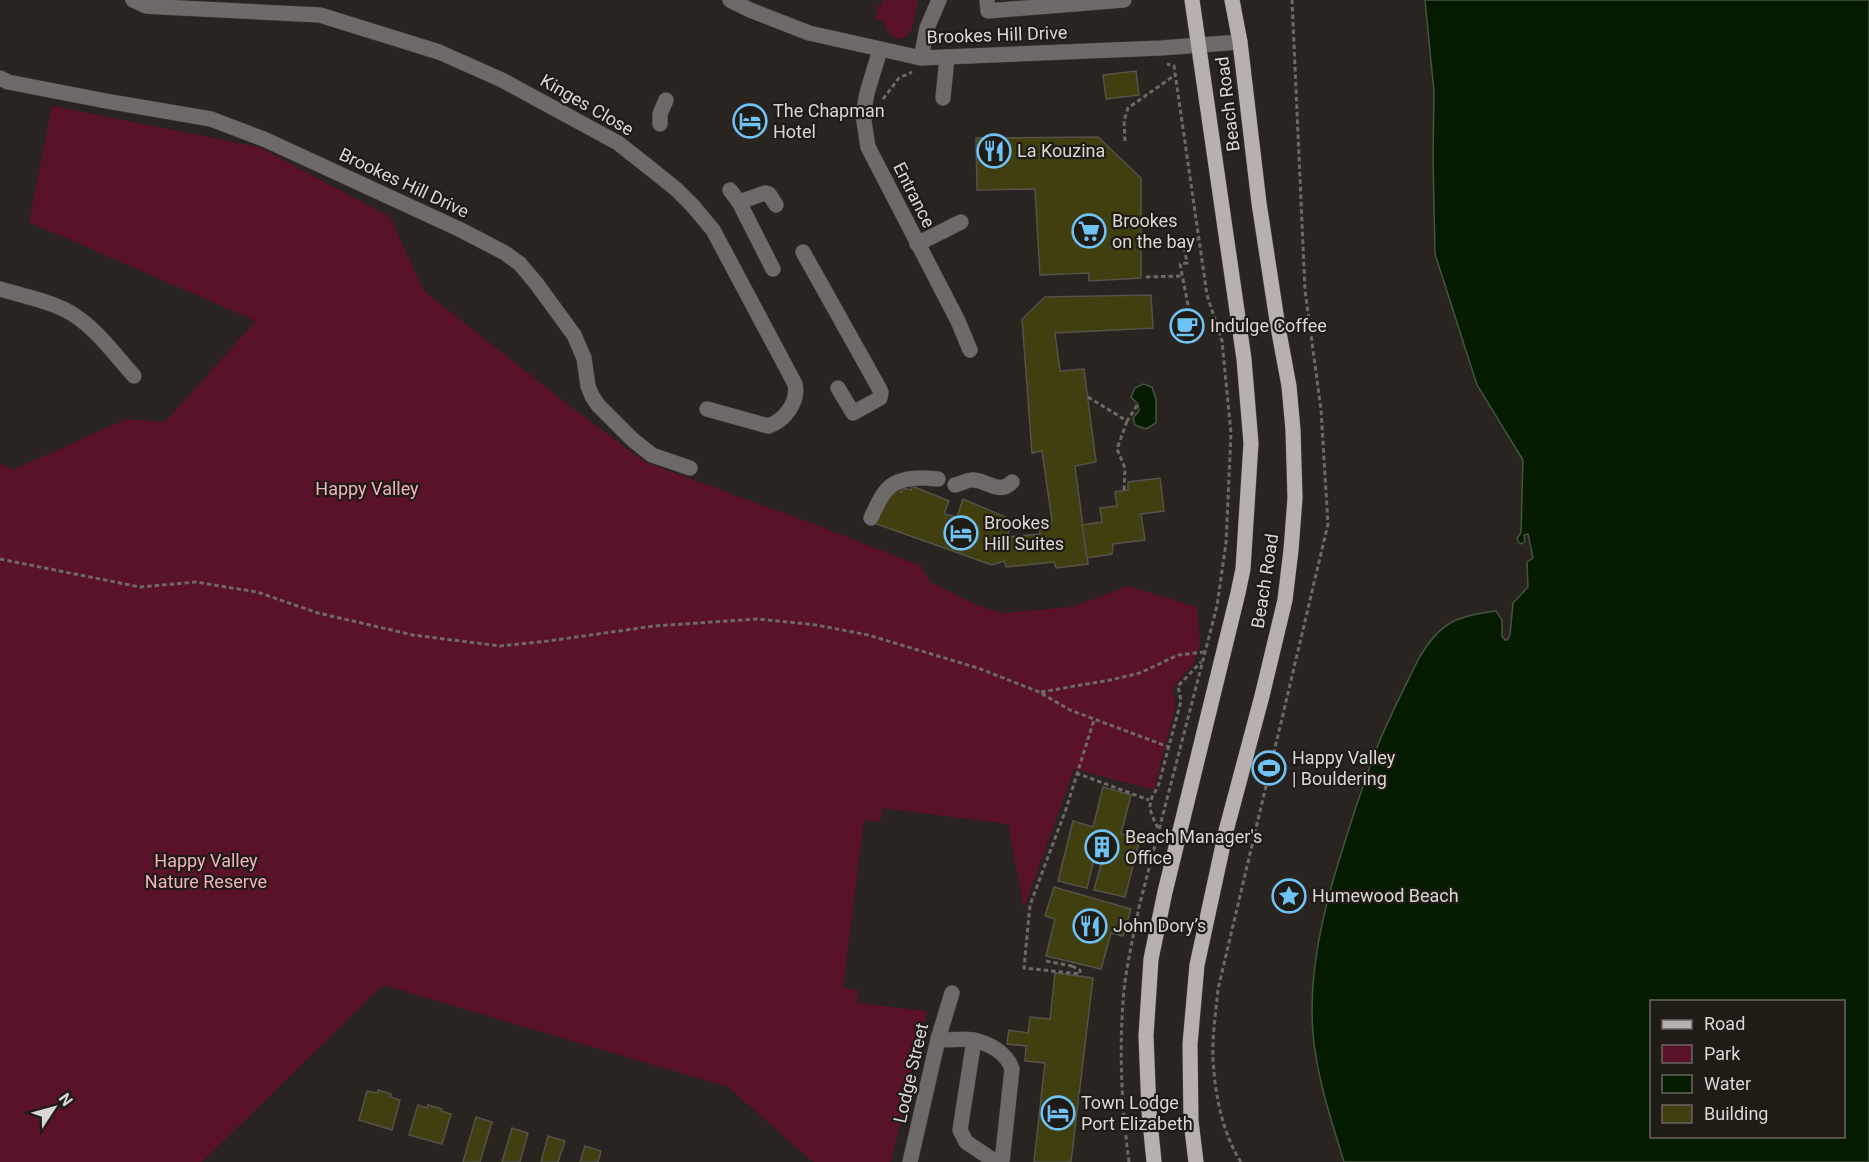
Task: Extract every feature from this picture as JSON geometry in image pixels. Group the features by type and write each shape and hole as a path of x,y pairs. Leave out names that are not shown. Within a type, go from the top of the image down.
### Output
{"main road":[{"name":"Beach Road","path":"1154,1162 1147,1057 1151,959 1243,569 1251,443 1245,359 1192,0"},
{"name":"Beach Road","path":"1196,1162 1191,1121 1190,1044 1196,976 1226,831 1285,600 1295,498 1289,386 1259,203 1240,42 1232,0"}],"street":[{"name":"Kinges Close","path":"133,0 146,6 320,15 338,20 439,52 471,66 502,80 618,143 676,189 705,220 720,242 795,384 796,398 791,406 779,420 768,426 707,409"},
{"name":"Brookes Hill Drive","path":"730,0 809,33 921,58 1161,48 1240,42"},
{"path":"921,58 927,28 939,0"},
{"path":"987,0 988,10 1124,0"},
{"name":"Entrance","path":"880,50 863,115 868,147 958,321 970,350"},
{"path":"943,98 947,57"},
{"name":"Brookes Hill Drive","path":"0,78 8,82 106,101 212,119 266,140 461,230 505,253 520,264 536,283 574,336 584,358 588,386 598,405 633,440 652,455 690,468"},
{"path":"660,124 660,114 666,99"},
{"path":"773,269 734,196 765,193 769,194 776,205"},
{"path":"917,244 961,222"},
{"path":"802,252 882,395 853,413 838,388"},
{"path":"0,289 59,307 71,313 84,322 134,376"},
{"path":"871,518 884,493 896,483 924,477 938,479"},
{"path":"955,485 974,480 1002,488 1008,487 1012,482"},
{"name":"Lodge Street","path":"910,1162 938,1039 952,993"},
{"path":"938,1039 974,1040 993,1047 1006,1057 1012,1068 1002,1162"},
{"path":"974,1040 960,1130 966,1142 996,1162"}],"path":[{"path":"1163,814 1216,606 1226,543 1231,433 1222,341 1207,295 1174,66 1164,64"},
{"path":"883,98 899,78 912,71"},
{"path":"1125,141 1124,121 1128,108 1175,75"},
{"path":"1188,305 1180,264 1187,263 1183,240 1199,239"},
{"path":"1146,277 1182,276"},
{"path":"1088,398 1127,421"},
{"path":"1124,490 1125,468 1118,449 1127,421 1138,404"},
{"path":"0,559 140,587 196,582 258,592 329,616 413,635 500,646 654,626 758,619 816,625 868,635 978,668 1039,692 1070,710 1094,720 1169,747"},
{"path":"1039,692 1140,673 1178,655 1204,652"},
{"path":"1159,830 1150,811 1149,800 1158,788 1181,701 1178,686 1202,661"},
{"path":"1046,961 1072,964 1080,970 1080,974 1024,968 1030,905 1066,809 1094,720"},
{"path":"1076,773 1149,800"}],"green space":[{"path":"882,0 918,0 912,28 904,37 900,39 892,36 884,21 875,19"},
{"path":"52,106 259,147 390,217 424,291 645,462 921,566 930,582 977,605 1001,613 1072,607 1128,586 1197,607 1200,643 1194,663 1172,689 1176,704 1154,790 1074,769 1024,908 1008,824 882,808 880,822 864,820 843,988 858,990 857,1003 927,1011 891,1162 813,1162 728,1087 383,985 202,1162 0,1162 0,463 13,470 126,419 165,422 256,321 29,222"}],"water":[{"path":"1425,0 1869,0 1869,1162 1344,1162 1318,1067 1312,1011 1318,943 1328,898 1345,842 1379,743 1426,647 1441,630 1459,619 1496,611 1502,620 1502,636 1507,640 1510,635 1513,603 1528,587 1527,562 1533,558 1528,534 1524,535 1525,541 1522,544 1517,538 1521,533 1523,460 1477,385 1435,254 1434,92"},
{"path":"1143,384 1152,387 1156,399 1156,423 1146,429 1135,425 1133,418 1139,411 1138,404 1131,397 1135,388"}],"building":[{"path":"1136,71 1139,95 1106,99 1103,75"},
{"name":"Brookes on the bay","path":"1098,137 1141,178 1141,278 1089,281 1089,273 1040,275 1035,189 977,190 976,138"},
{"path":"1151,295 1153,328 1055,333 1060,371 1084,369 1096,462 1075,466 1088,564 1056,568 1054,562 1006,567 1004,561 992,565 874,523 887,494 893,495 897,489 901,492 903,488 911,490 912,486 949,501 944,514 957,517 963,499 1010,519 1008,537 1040,534 1040,523 1052,521 1042,451 1032,453 1022,319 1045,297"},
{"path":"1160,478 1164,511 1141,514 1145,540 1113,544 1112,554 1087,558 1082,525 1102,522 1100,508 1117,506 1115,492 1128,490 1128,482"},
{"name":"Beach Manager's Office","path":"1103,787 1131,795 1121,834 1140,839 1125,897 1094,890 1103,857 1095,855 1087,888 1058,881 1073,821 1093,827"},
{"name":"John Dory’s","path":"1054,887 1131,909 1123,936 1111,933 1101,969 1046,956 1055,919 1045,916"},
{"name":"Town Lodge Port Elizabeth","path":"1055,973 1093,978 1071,1162 1034,1162 1045,1063 1025,1061 1026,1046 1007,1044 1009,1030 1028,1033 1030,1017 1050,1019"},
{"path":"378,1090 400,1100 392,1130 359,1120 367,1091 377,1093"},
{"path":"418,1105 427,1108 428,1105 451,1114 442,1144 409,1135"},
{"path":"476,1117 492,1122 480,1162 463,1162"},
{"path":"512,1128 528,1133 520,1162 502,1162"},
{"path":"548,1136 565,1141 558,1162 541,1162"},
{"path":"585,1146 601,1151 598,1162 580,1162"}],"place":[{"name":"The Chapman Hotel","path":"750,121"},
{"name":"La Kouzina","path":"994,151"},
{"name":"Brookes on the bay","path":"1089,231"},
{"name":"Indulge Coffee","path":"1187,326"},
{"name":"Brookes Hill Suites","path":"961,533"},
{"name":"Happy Valley | Bouldering","path":"1269,768"},
{"name":"Beach Manager's Office","path":"1102,847"},
{"name":"Humewood Beach","path":"1289,896"},
{"name":"John Dory’s","path":"1090,926"},
{"name":"Town Lodge Port Elizabeth","path":"1058,1113"}],"park label":[{"name":"Happy Valley","path":"367,489"},
{"name":"Happy Valley Nature Reserve","path":"206,871"}]}
